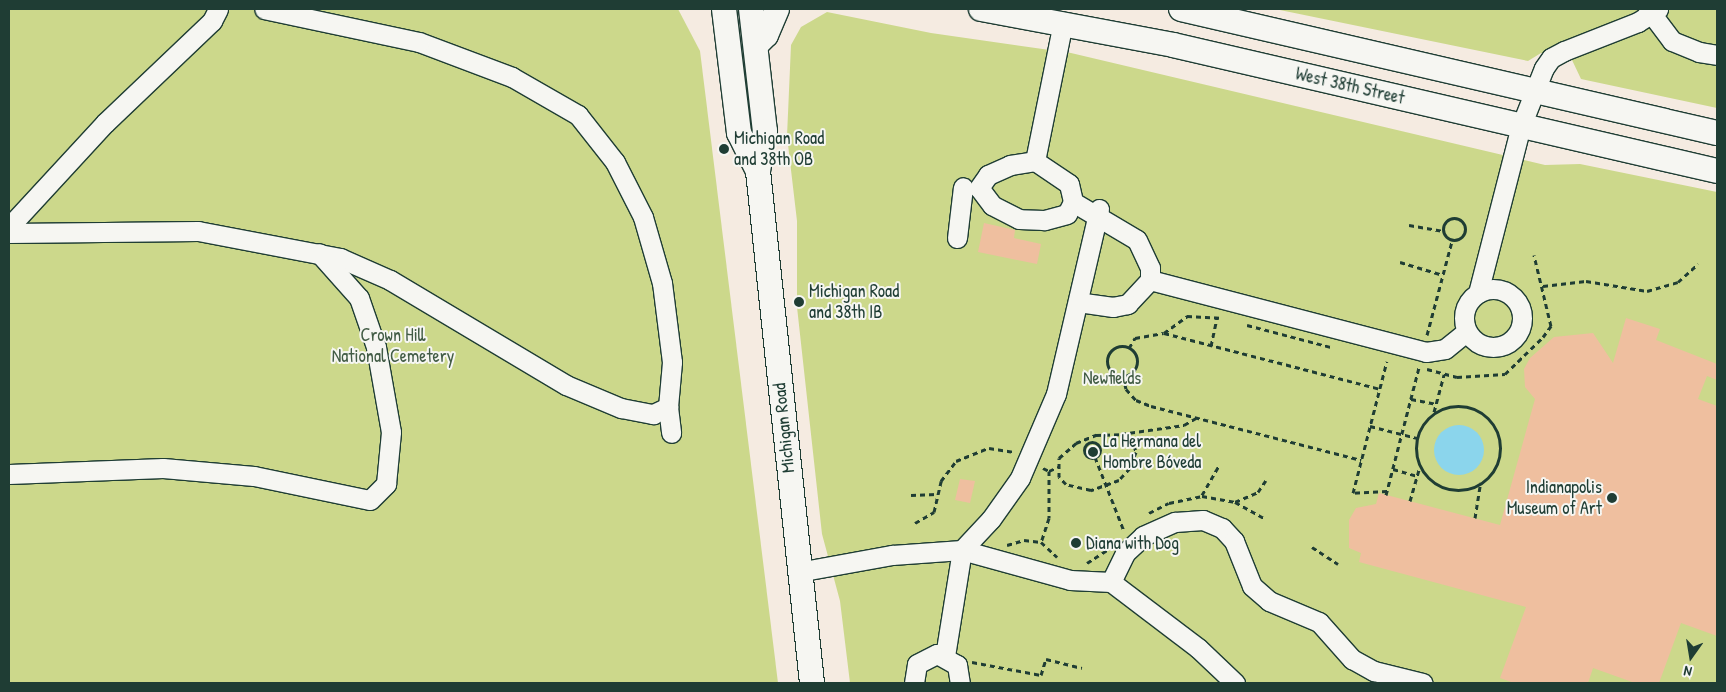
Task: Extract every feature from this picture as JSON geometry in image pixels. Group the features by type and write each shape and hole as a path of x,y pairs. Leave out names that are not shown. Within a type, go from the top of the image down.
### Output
{"main road":[{"path":"706,9 728,41"},
{"name":"Michigan Road","path":"724,9 739,133 758,172"},
{"name":"Michigan Road","path":"752,9 765,131 758,172 798,572 812,683"},
{"path":"756,45 766,35 777,9"},
{"name":"West 38th Street","path":"981,9 1063,22 1717,171"},
{"path":"1181,9 1717,133"}],"lane":[{"path":"9,227 104,123 212,21 218,9"},
{"path":"264,9 419,42 512,77 578,115 615,162 643,217 662,283 672,362 668,407 671,433"},
{"path":"1478,292 1499,289 1510,294 1522,311 1520,331 1510,342 1491,347 1478,344 1466,331 1465,308 1478,292 1521,126 1533,90 1551,58 1653,10 1672,41 1699,52 1717,55"},
{"path":"1035,161 1063,22"},
{"path":"1035,161 1069,184 1073,202 1067,214 1044,220 1019,220 992,205 979,188 988,175 1010,165 1035,161"},
{"path":"957,238 963,187"},
{"path":"1073,202 1098,213 1137,240 1146,256 1150,280"},
{"path":"945,656 962,550 991,519 1028,460 1056,394 1098,213"},
{"path":"9,233 198,231 319,253 377,274 566,385 622,408 653,414 668,407"},
{"path":"9,474 163,468 254,476 370,500 386,484 391,432 376,347 359,298 319,253"},
{"path":"359,298 362,283 377,274"},
{"path":"1150,280 1426,352 1445,349 1466,331"},
{"path":"1078,302 1104,307 1128,304 1150,280"},
{"path":"1111,582 1125,553 1143,536 1175,522 1203,520 1222,528 1234,541 1252,586 1269,601 1319,622 1352,659 1374,671 1423,683"},
{"path":"798,572 892,555 962,550 1070,580 1111,582 1198,648 1235,683"},
{"path":"914,683 914,672 922,660 945,656 957,664 960,683"}],"path":[{"path":"1454,218 1466,227 1458,240 1447,239 1443,231 1444,224 1454,218"},
{"path":"1409,225 1443,231"},
{"path":"1400,262 1443,275"},
{"path":"1543,286 1586,281 1647,291 1678,282 1698,264"},
{"path":"1211,346 1217,317"},
{"path":"1130,348 1135,338 1152,333 1211,346 1380,390"},
{"path":"1130,348 1115,348 1107,357 1109,368 1123,376 1126,389 1136,400 1196,418 1361,460"},
{"path":"1123,376 1134,370 1137,363 1130,348"},
{"path":"1387,361 1353,493 1387,491"},
{"path":"1410,501 1420,466 1416,438 1434,412 1444,374"},
{"path":"1411,399 1436,404"},
{"path":"1420,466 1432,481 1450,489 1470,488 1482,482 1491,473 1500,454 1499,440 1491,421 1474,409 1461,406 1434,412"},
{"path":"1050,471 1058,467 1064,452 1088,440 1184,425 1196,418"},
{"path":"1370,426 1416,438"},
{"path":"1058,467 1066,484 1091,490 1126,474 1136,458 1134,445 1121,434"},
{"path":"1088,440 1100,446 1095,457"},
{"path":"1088,440 1085,451 1095,457 1124,531"},
{"path":"915,522 934,512 937,494 948,468 968,453 1004,449 1050,471"},
{"path":"1202,496 1219,466"},
{"path":"1393,469 1417,476"},
{"path":"1041,542 1049,518 1050,471"},
{"path":"1235,502 1258,492 1266,480"},
{"path":"1474,518 1482,482"},
{"path":"911,495 937,494"},
{"path":"1144,517 1169,503 1202,496 1235,502 1266,519"},
{"path":"1120,537 1131,526"},
{"path":"993,559 1011,543 1041,542 1064,560"},
{"path":"1312,546 1338,564"},
{"path":"1081,562 1089,562 1109,548"},
{"path":"965,656 970,662 1041,675 1046,659 1082,668"}],"green space":[{"name":"Crown Hill National Cemetery","path":"9,9 678,9 700,51 778,683 9,683"},
{"path":"1275,9 1717,9 1717,108 1581,79 1572,60 1541,53 1528,61"},
{"name":"Newfields","path":"827,12 931,33 1071,53 1545,165 1580,164 1717,192 1717,683 850,683 840,601 822,534 797,307 797,221 787,136 791,45 801,27"}],"water":[{"path":"1454,425 1464,425 1477,432 1484,445 1484,455 1477,468 1464,475 1454,475 1445,471 1438,464 1434,455 1434,445 1438,436 1445,429"}],"building":[{"path":"984,223 1015,230 1014,238 1041,244 1037,264 978,252"},
{"name":"Indianapolis Museum of Art","path":"1626,318 1660,329 1656,340 1717,364 1717,380 1707,376 1698,399 1717,406 1717,636 1681,623 1659,683 1635,683 1593,668 1588,683 1514,683 1500,678 1526,607 1359,562 1361,553 1349,548 1349,520 1356,508 1376,504 1379,493 1500,525 1535,399 1525,387 1524,369 1530,358 1554,337 1593,333 1613,363"},
{"path":"960,479 975,481 970,503 955,500"}],"place":[{"name":"Michigan Road and 38th OB","path":"724,149"},
{"name":"Michigan Road and 38th IB","path":"799,302"},
{"name":"La Hermana del Hombre Bóveda","path":"1093,452"},
{"name":"Indianapolis Museum of Art","path":"1612,498"},
{"name":"Diana with Dog","path":"1076,543"}]}
